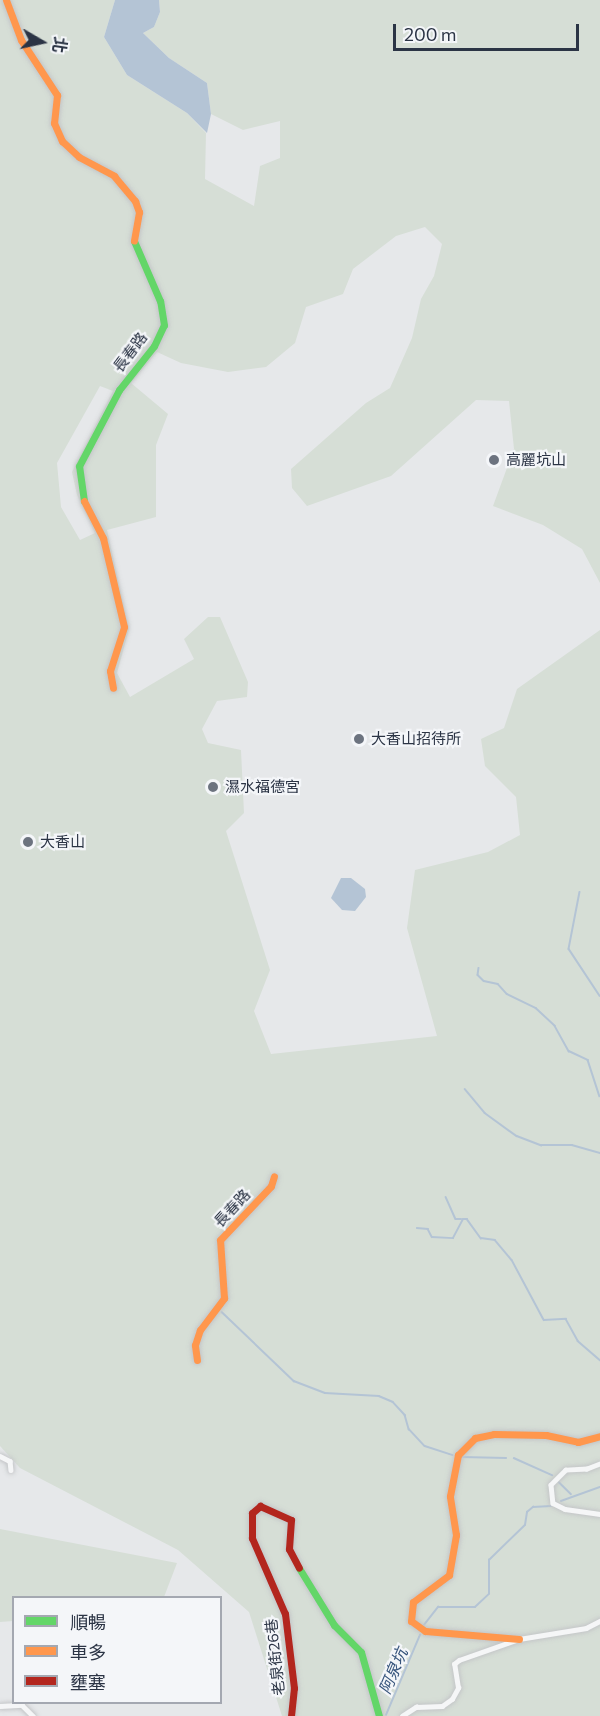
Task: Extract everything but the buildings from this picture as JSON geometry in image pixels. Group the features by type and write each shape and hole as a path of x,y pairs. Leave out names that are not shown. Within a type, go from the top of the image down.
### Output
{"street":[{"name":"長春路","path":"6,0 21,40 57,95 54,123 62,141 79,157 114,176 135,201 139,212 133,244 160,301 164,325 154,346 119,390 79,466 84,500 103,538 124,627 110,671 113,688"},
{"name":"長春路","path":"197,1360 195,1346 200,1330 224,1298 220,1240 272,1186 274,1176"},
{"path":"519,1639 425,1631 411,1621 413,1602 449,1575 456,1535 450,1496 458,1455 475,1438 494,1434 546,1435 578,1442 600,1436"},
{"path":"0,1456 10,1461 11,1470"},
{"path":"600,1464 587,1469 566,1470 550,1485 553,1503 565,1509 600,1514"},
{"name":"老泉街26巷","path":"291,1716 294,1688 285,1614 252,1538 252,1513 260,1506 291,1520 290,1549 294,1561 334,1625 362,1652 379,1716"},
{"path":"402,1716 416,1707 442,1706 452,1699 458,1688 454,1664 459,1660 519,1639 586,1628 600,1621"},
{"path":"0,1706 22,1705 33,1716"}],"shaded area":[{"path":"0,0 115,0 104,37 127,75 187,113 206,133 205,179 254,206 260,166 280,158 280,121 243,130 211,114 207,83 169,58 143,33 154,27 160,12 159,0 600,0 600,583 582,549 543,525 493,506 514,449 509,401 476,400 391,476 307,506 292,488 291,469 366,403 390,388 412,338 421,299 434,276 442,244 425,227 396,236 353,269 343,294 306,307 295,343 266,367 228,372 181,363 157,352 131,383 168,414 156,445 156,517 107,530 129,629 117,673 130,697 194,659 184,639 208,617 220,617 248,682 247,697 217,701 202,729 208,743 241,750 244,813 226,831 270,970 254,1011 271,1054 437,1036 407,928 415,870 488,852 520,835 516,797 485,766 481,739 504,728 517,689 600,630 600,1716 282,1716 249,1612 178,1550 20,1468 0,1446","holes":["100,386 113,391 72,472 77,495 95,533 80,540 61,507 57,463"]},
{"path":"0,1529 177,1563 164,1596 12,1596 12,1621 0,1622"}],"water":[{"path":"115,0 159,0 160,12 154,27 143,33 169,58 207,83 211,114 207,133 187,113 127,75 104,37"},
{"path":"341,878 351,878 365,889 366,897 355,911 342,910 331,898"}],"waterway":[{"path":"580,892 569,949 600,996"},
{"path":"479,968 478,975 484,981 498,984 507,994 536,1008 555,1026 569,1051 588,1060 600,1096"},
{"path":"465,1089 485,1113 517,1136 541,1145 572,1145 600,1153"},
{"path":"446,1197 456,1219 461,1219"},
{"path":"417,1228 428,1229 432,1237 453,1238 463,1219 467,1219 481,1238 495,1240 512,1260 544,1320 566,1319 578,1341 600,1360"},
{"path":"222,1312 294,1381 325,1393 379,1396 393,1402 405,1415 409,1429 425,1446 453,1455"},
{"path":"462,1457 506,1458"},
{"path":"514,1458 552,1475"},
{"path":"559,1482 571,1494"},
{"name":"阿泉坑","path":"561,1501 600,1487"},
{"name":"阿泉坑","path":"424,1625 438,1607 475,1607 489,1594 489,1560 525,1525 527,1512 533,1507 551,1506"},
{"name":"阿泉坑","path":"386,1715 420,1635"}],"traffic: fast":[{"path":"84,501 79,466 119,390 154,346 164,325 160,301 134,241"},
{"path":"299,1568 334,1625 361,1652 379,1716"}],"traffic: slow":[{"path":"6,0 21,40 57,95 54,123 62,141 79,157 114,176 135,201 139,212 134,241"},
{"path":"84,501 103,538 124,627 110,671 113,688"},
{"path":"197,1360 195,1345 200,1330 224,1298 220,1240 271,1186 274,1176"},
{"path":"519,1639 425,1631 411,1621 413,1602 449,1575 456,1535 450,1496 458,1455 475,1438 494,1434 546,1435 578,1442 600,1436"}],"traffic: jam":[{"path":"291,1716 294,1688 285,1614 252,1538 252,1513 260,1506 291,1520 289,1549 299,1568"}],"place":[{"name":"高麗坑山","path":"494,460"},
{"name":"大香山招待所","path":"359,739"},
{"name":"濕水福德宮","path":"213,787"},
{"name":"大香山","path":"28,842"}]}
